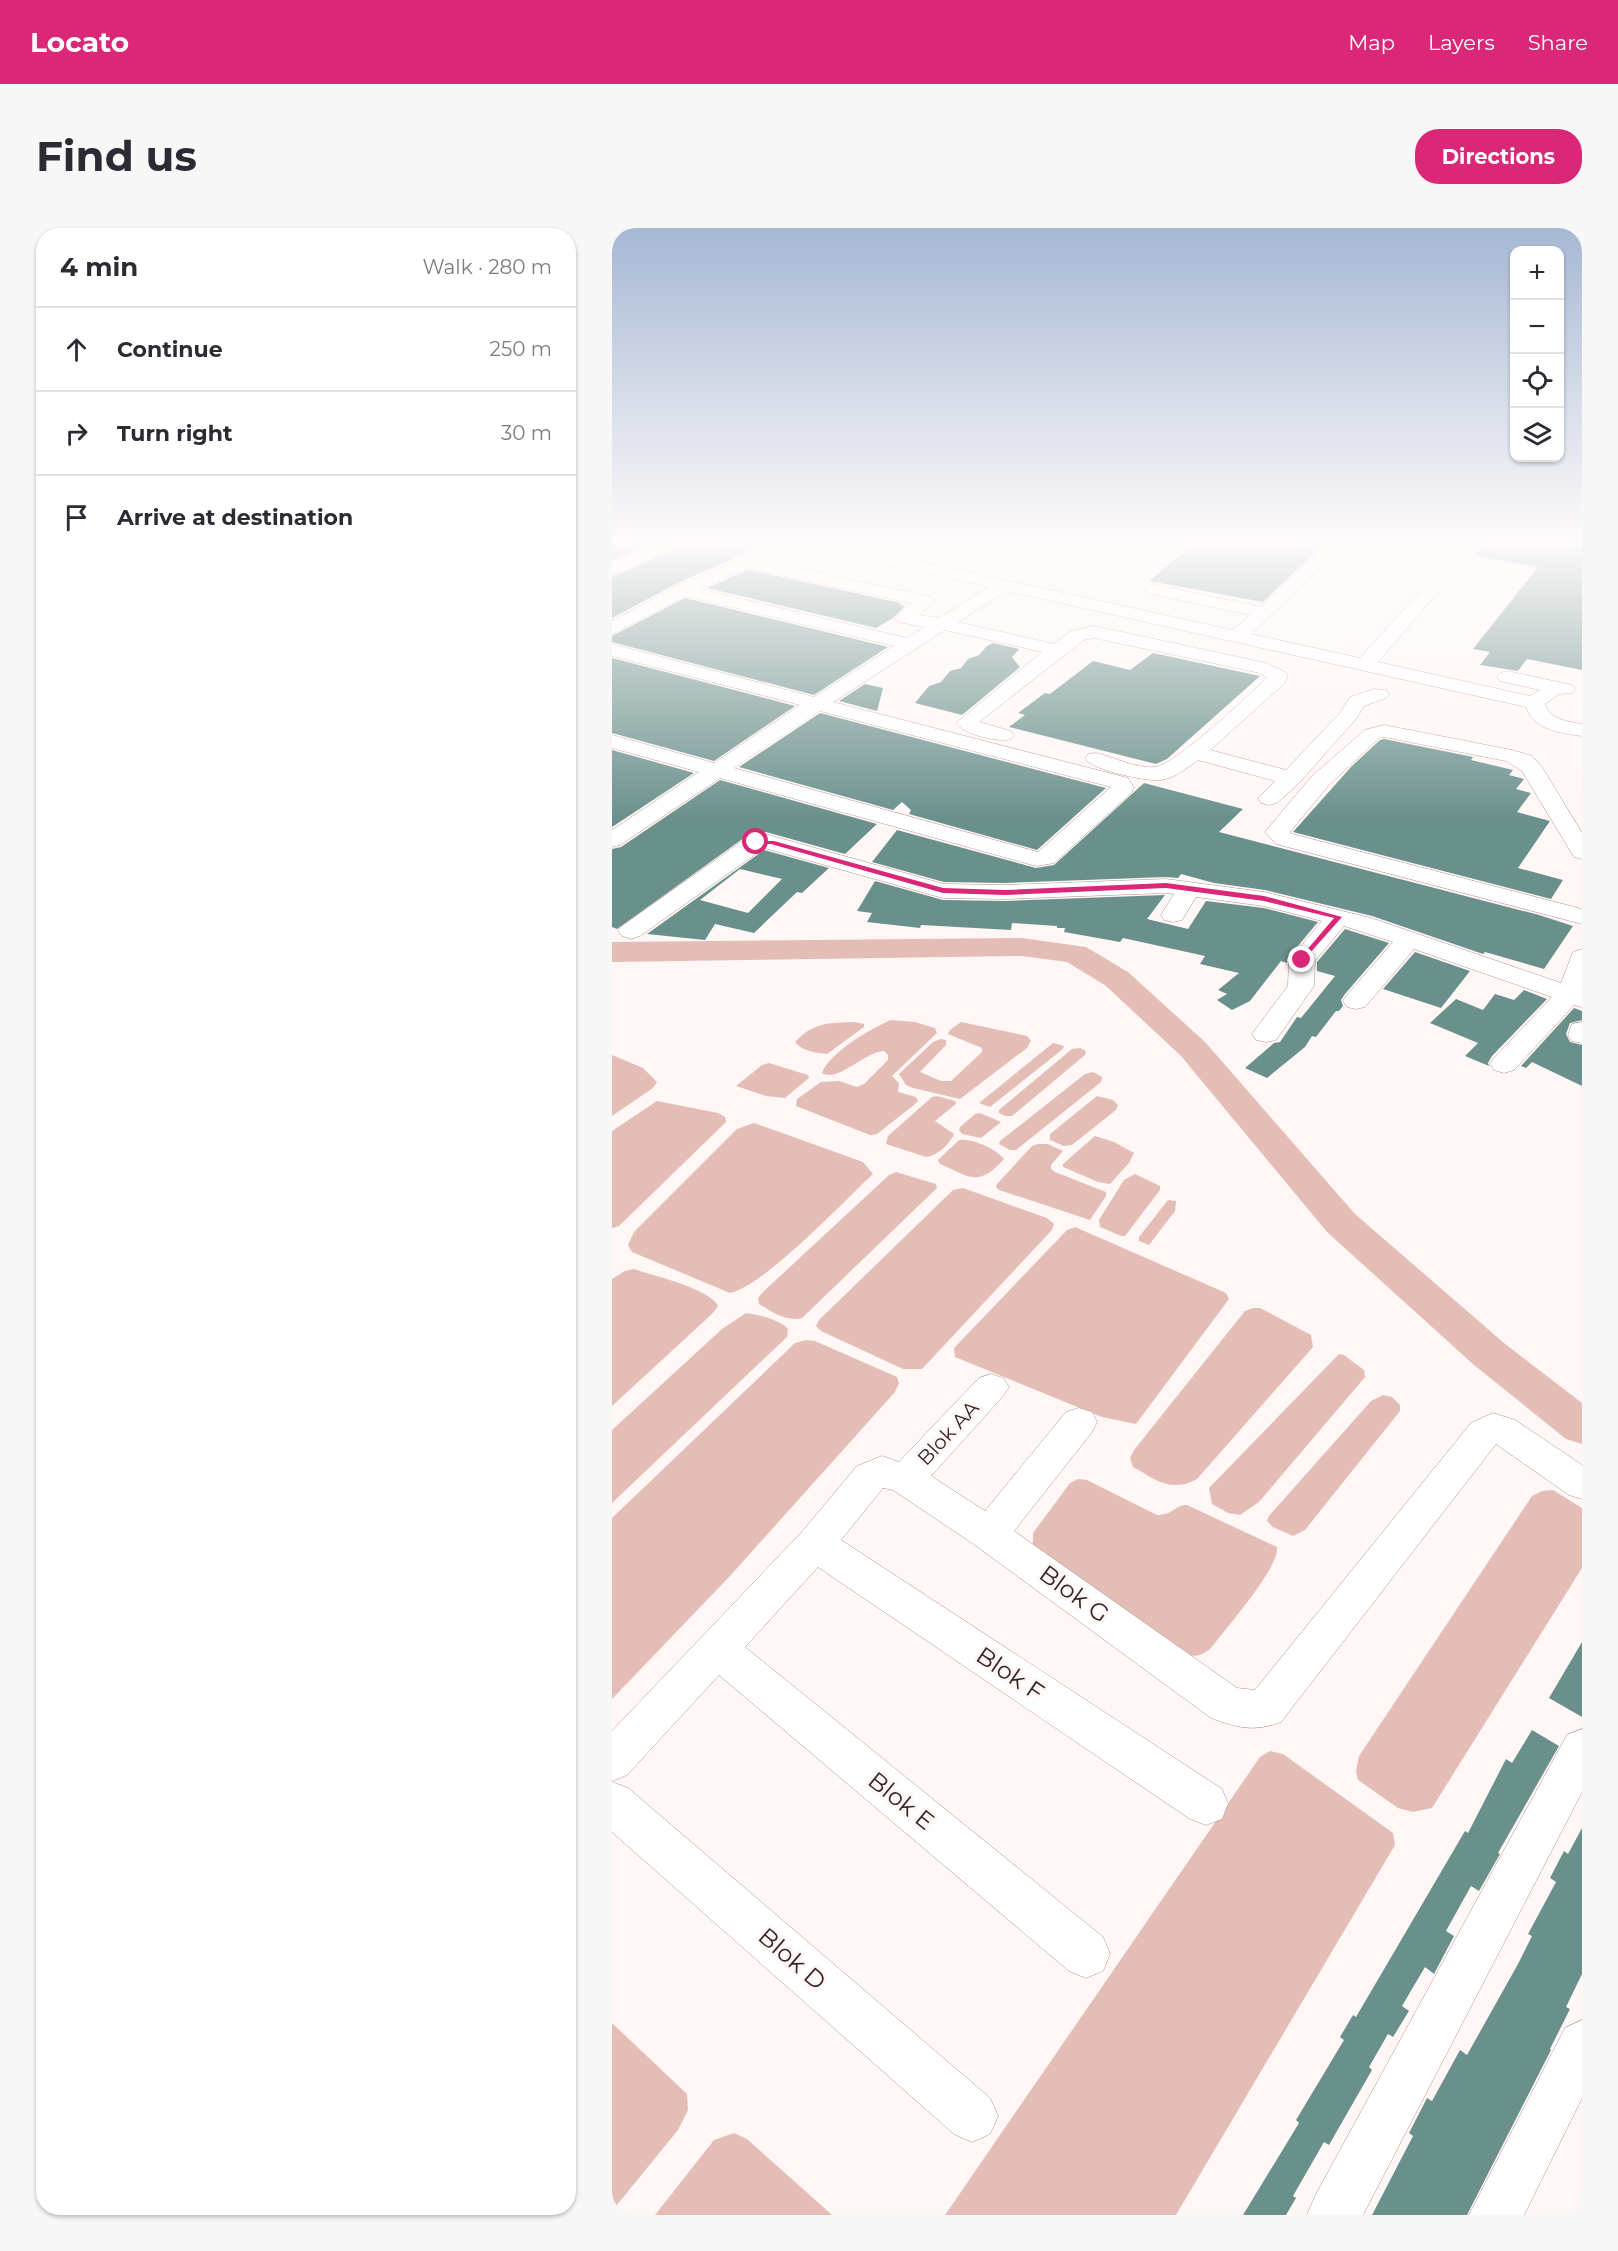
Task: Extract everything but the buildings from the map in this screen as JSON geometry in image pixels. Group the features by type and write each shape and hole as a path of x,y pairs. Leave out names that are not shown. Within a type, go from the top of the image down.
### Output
{"street":[{"path":"867,635 909,645"},
{"path":"612,840 816,704 925,635"},
{"path":"989,635 1057,650"},
{"path":"1079,635 966,722 966,725 1152,774 1169,771 1277,680 1277,674 1266,669 1107,635"},
{"path":"1286,635 1372,658 1449,665"},
{"path":"1372,658 1392,635"},
{"path":"612,650 1120,783 1123,788 1046,858 1037,859 612,741"},
{"path":"1372,658 1401,672 1535,703"},
{"path":"1269,798 1291,778 1349,715 1372,707 1379,699 1379,694 1401,672"},
{"path":"1484,673 1574,689"},
{"path":"1574,689 1540,697 1535,703 1535,709 1547,720 1578,734"},
{"path":"1582,852 1524,761 1512,756 1382,731 1372,734 1320,781 1277,832 1284,839 1582,917"},
{"path":"1193,752 1291,778"},
{"path":"631,931 756,842 761,841 950,891 1005,892 1136,886 1190,888 1264,898 1339,917 1409,939 1576,997"},
{"path":"1173,915 1190,888"},
{"path":"1266,1034 1298,991 1303,980 1302,960 1339,917"},
{"path":"1356,1001 1409,939"},
{"path":"1504,1064 1576,997 1582,957"},
{"path":"1582,1030 1582,1035"},
{"name":"Blok AA","path":"612,1761 815,1544 870,1477 894,1475 991,1387"},
{"path":"989,1534 1079,1422"},
{"name":"Blok G","path":"894,1475 989,1534 1226,1704 1248,1710 1266,1708 1484,1433 1493,1427 1499,1428 1582,1485"},
{"name":"Blok F","path":"815,1544 1206,1804"},
{"name":"Blok E","path":"717,1649 1086,1954"},
{"path":"1334,2215 1581,1751"},
{"name":"Blok D","path":"612,1803 972,2116"},
{"path":"1496,2215 1582,2045"}],"shaded area":[{"path":"891,1020 915,1022 935,1028 937,1033 892,1076 899,1083 898,1092 916,1097 918,1101 914,1105 877,1134 870,1135 796,1106 797,1099 821,1082 839,1081 857,1087 864,1084 888,1060 888,1055 884,1051 868,1056 836,1074 822,1073 826,1065 842,1049 872,1029"},
{"path":"961,1022 1027,1036 1031,1041 1027,1048 960,1099 906,1085 899,1074 933,1042 946,1040 946,1045 920,1072 941,1081 951,1081 982,1052 982,1048 948,1034"},
{"path":"829,1023 864,1024 864,1027 827,1054 805,1049 795,1042 815,1027"},
{"path":"1053,1043 1064,1046 1063,1049 990,1107 979,1103"},
{"path":"1080,1048 1086,1051 1085,1055 1012,1116 999,1113 999,1110 1072,1049"},
{"path":"612,1055 643,1068 657,1082 653,1088 612,1116"},
{"path":"769,1063 808,1075 809,1078 785,1098 766,1096 736,1086 762,1065"},
{"path":"1093,1072 1102,1077 1101,1082 1016,1150 1010,1150 999,1144 1085,1074"},
{"path":"937,1096 955,1101 956,1104 935,1121 954,1134 943,1149 926,1157 886,1144 888,1136 932,1097"},
{"path":"1097,1096 1113,1100 1118,1105 1116,1110 1072,1145 1064,1146 1050,1140 1050,1134"},
{"path":"657,1101 718,1113 725,1117 726,1122 619,1226 612,1228 612,1131"},
{"path":"980,1113 1001,1122 981,1138 962,1134 960,1127 975,1114"},
{"path":"754,1123 863,1162 873,1174 783,1259 745,1287 730,1293 632,1252 628,1245 634,1232 737,1129"},
{"path":"1095,1136 1114,1142 1134,1153 1129,1163 1110,1184 1098,1182 1063,1167 1063,1164"},
{"path":"959,1140 983,1145 1004,1159 980,1177 967,1176 940,1164 938,1160"},
{"path":"1048,1144 1063,1151 1051,1165 1051,1169 1055,1172 1106,1192 1106,1196 1090,1220 999,1190 996,1187 1032,1146"},
{"path":"896,1172 936,1184 937,1188 802,1318 790,1319 759,1304 758,1298 764,1291 889,1175"},
{"path":"1135,1174 1160,1186 1160,1190 1125,1236 1121,1236 1100,1227 1099,1220 1124,1180"},
{"path":"963,1188 1047,1218 1054,1224 1052,1230 922,1369 903,1369 821,1331 816,1326 819,1320 953,1190"},
{"path":"1168,1200 1176,1201 1175,1211 1149,1245 1139,1241 1139,1237"},
{"path":"1075,1227 1226,1293 1229,1299 1136,1424 1102,1417 955,1357 954,1348 1067,1230"},
{"path":"634,1269 693,1288 713,1300 718,1306 612,1406 612,1279 625,1271"},
{"path":"1260,1308 1311,1335 1313,1347 1197,1479 1188,1483 1171,1485 1133,1467 1130,1458 1134,1450 1245,1311"},
{"path":"746,1313 774,1320 788,1329 787,1337 612,1503 612,1430 722,1329"},
{"path":"806,1340 815,1341 897,1377 899,1383 895,1392 730,1576 612,1699 612,1518 795,1343"},
{"path":"1339,1354 1344,1355 1364,1370 1365,1377 1360,1383 1259,1502 1240,1515 1228,1513 1212,1504 1209,1488"},
{"path":"1383,1395 1392,1397 1400,1405 1400,1411 1305,1530 1293,1536 1273,1527 1267,1521 1269,1516 1371,1401"},
{"path":"1078,1479 1087,1480 1157,1515 1187,1505 1277,1547 1276,1556 1261,1583 1211,1648 1197,1656 1182,1654 1033,1547 1033,1533 1070,1483"},
{"path":"1553,1490 1582,1508 1582,1568 1432,1808 1413,1812 1398,1808 1358,1780 1356,1771 1359,1756 1532,1496 1542,1491"},
{"path":"1270,1751 1283,1754 1393,1833 1395,1845 1176,2215 945,2215 1260,1757"},
{"path":"612,2023 687,2094 688,2110 678,2130 612,2211"},
{"path":"734,2133 747,2139 832,2215 655,2215 714,2140"}],"waterway":[{"path":"612,952 1022,947 1075,954 1117,979 1193,1049 1341,1223 1489,1354 1582,1427"}],"route":[{"path":"756,842 771,842 943,891 1005,892 1166,886 1264,898 1339,917 1302,960"}]}
